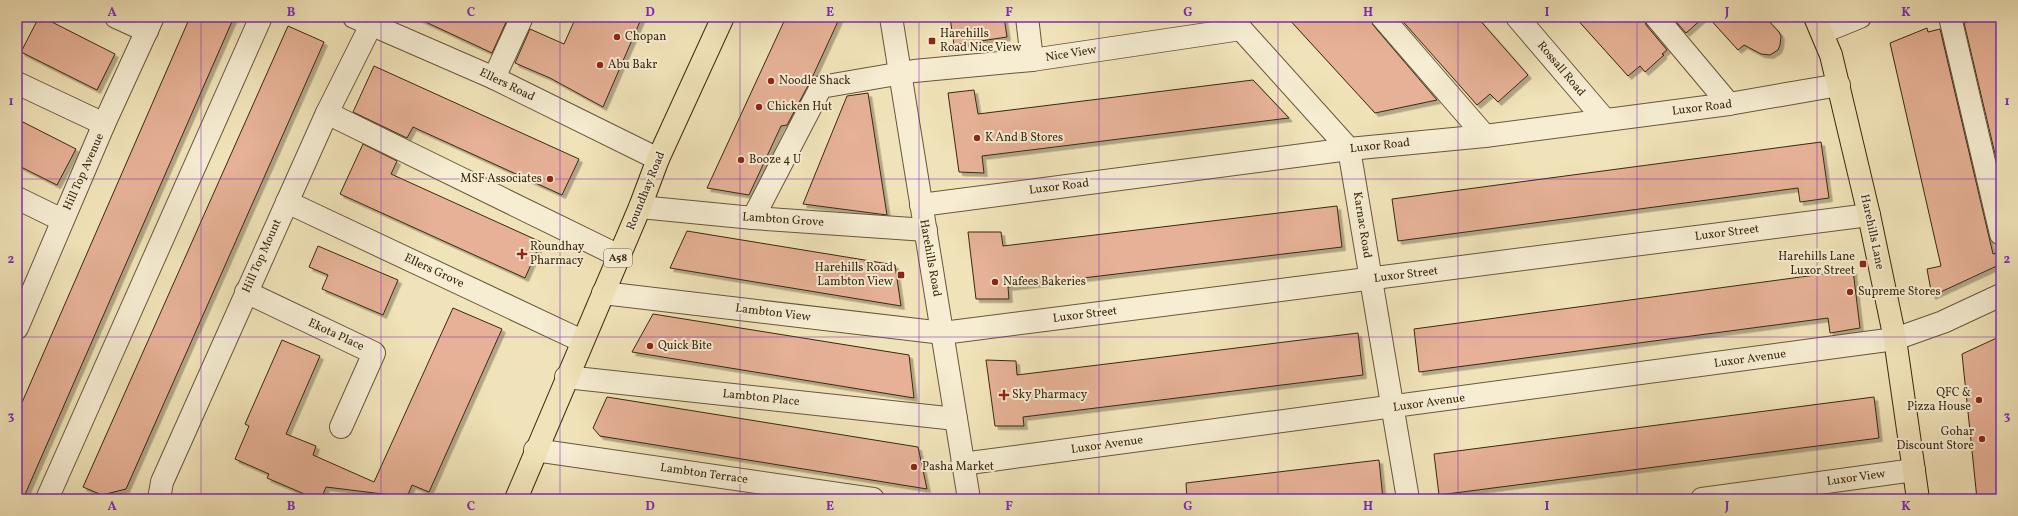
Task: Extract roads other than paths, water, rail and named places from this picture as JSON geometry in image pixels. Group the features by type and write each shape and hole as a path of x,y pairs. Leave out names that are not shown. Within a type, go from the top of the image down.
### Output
{"main road":[{"name":"Roundhay Road","path":"516,499 566,377 640,207 658,159 723,17"},
{"name":"Harehills Lane","path":"1819,24 1839,85 1869,215 1895,339 1918,499"}],"street":[{"path":"116,17 150,24"},
{"path":"47,499 261,17"},
{"path":"494,78 522,17"},
{"name":"Harehills Road","path":"891,17 907,72 927,204 949,332 968,464 968,499"},
{"name":"Harehills Road","path":"907,17 907,72"},
{"path":"1027,17 1032,60"},
{"path":"1382,17 1485,136"},
{"name":"Rossall Road","path":"1517,17 1605,120"},
{"path":"1656,17 1729,104"},
{"path":"1819,24 1860,17"},
{"path":"1950,17 2001,234"},
{"name":"Ellers Road","path":"367,20 494,78 658,159"},
{"name":"Hill Top Mount","path":"159,499 162,482 367,20"},
{"path":"1236,23 1349,149"},
{"name":"Nice View","path":"753,218 821,87 907,72 1032,60 1236,23"},
{"name":"Hill Top Avenue","path":"17,328 22,303 62,220 150,24"},
{"path":"17,83 104,124"},
{"name":"Luxor Road","path":"927,204 1349,149 1485,136 1729,104 1839,85"},
{"path":"327,113 619,256"},
{"name":"Karnac Road","path":"1349,149 1408,499"},
{"path":"17,198 62,220"},
{"name":"Ellers Grove","path":"287,202 582,341"},
{"name":"Harehills Road","path":"927,204 926,230 949,332 956,419 968,464 980,499"},
{"name":"Lambton Grove","path":"640,207 753,218 926,230"},
{"name":"Luxor Street","path":"949,332 1869,215"},
{"name":"Ekota Place","path":"246,292 374,353 341,427"},
{"name":"Lambton View","path":"603,293 949,332"},
{"name":"Luxor Avenue","path":"968,464 1895,339 1943,322 2001,295"},
{"name":"Lambton Place","path":"566,377 956,419"},
{"name":"Lambton Terrace","path":"535,450 874,499"},
{"name":"Luxor View","path":"1702,499 1914,470"}],"place":[{"name":"Chopan","path":"617,37"},
{"name":"Harehills Road Nice View","path":"932,41"},
{"name":"Abu Bakr","path":"600,65"},
{"name":"Noodle Shack","path":"771,81"},
{"name":"Chicken Hut","path":"759,107"},
{"name":"K And B Stores","path":"977,138"},
{"name":"Booze 4 U","path":"741,160"},
{"name":"MSF Associates","path":"550,179"},
{"name":"Roundhay Pharmacy","path":"522,254"},
{"name":"Harehills Lane Luxor Street","path":"1863,264"},
{"name":"Harehills Road Lambton View","path":"901,275"},
{"name":"Nafees Bakeries","path":"995,282"},
{"name":"Supreme Stores","path":"1850,292"},
{"name":"Quick Bite","path":"650,346"},
{"name":"Sky Pharmacy","path":"1004,395"},
{"name":"QFC & Pizza House","path":"1979,400"},
{"name":"Gohar Discount Store","path":"1982,439"},
{"name":"Pasha Market","path":"914,467"}]}
